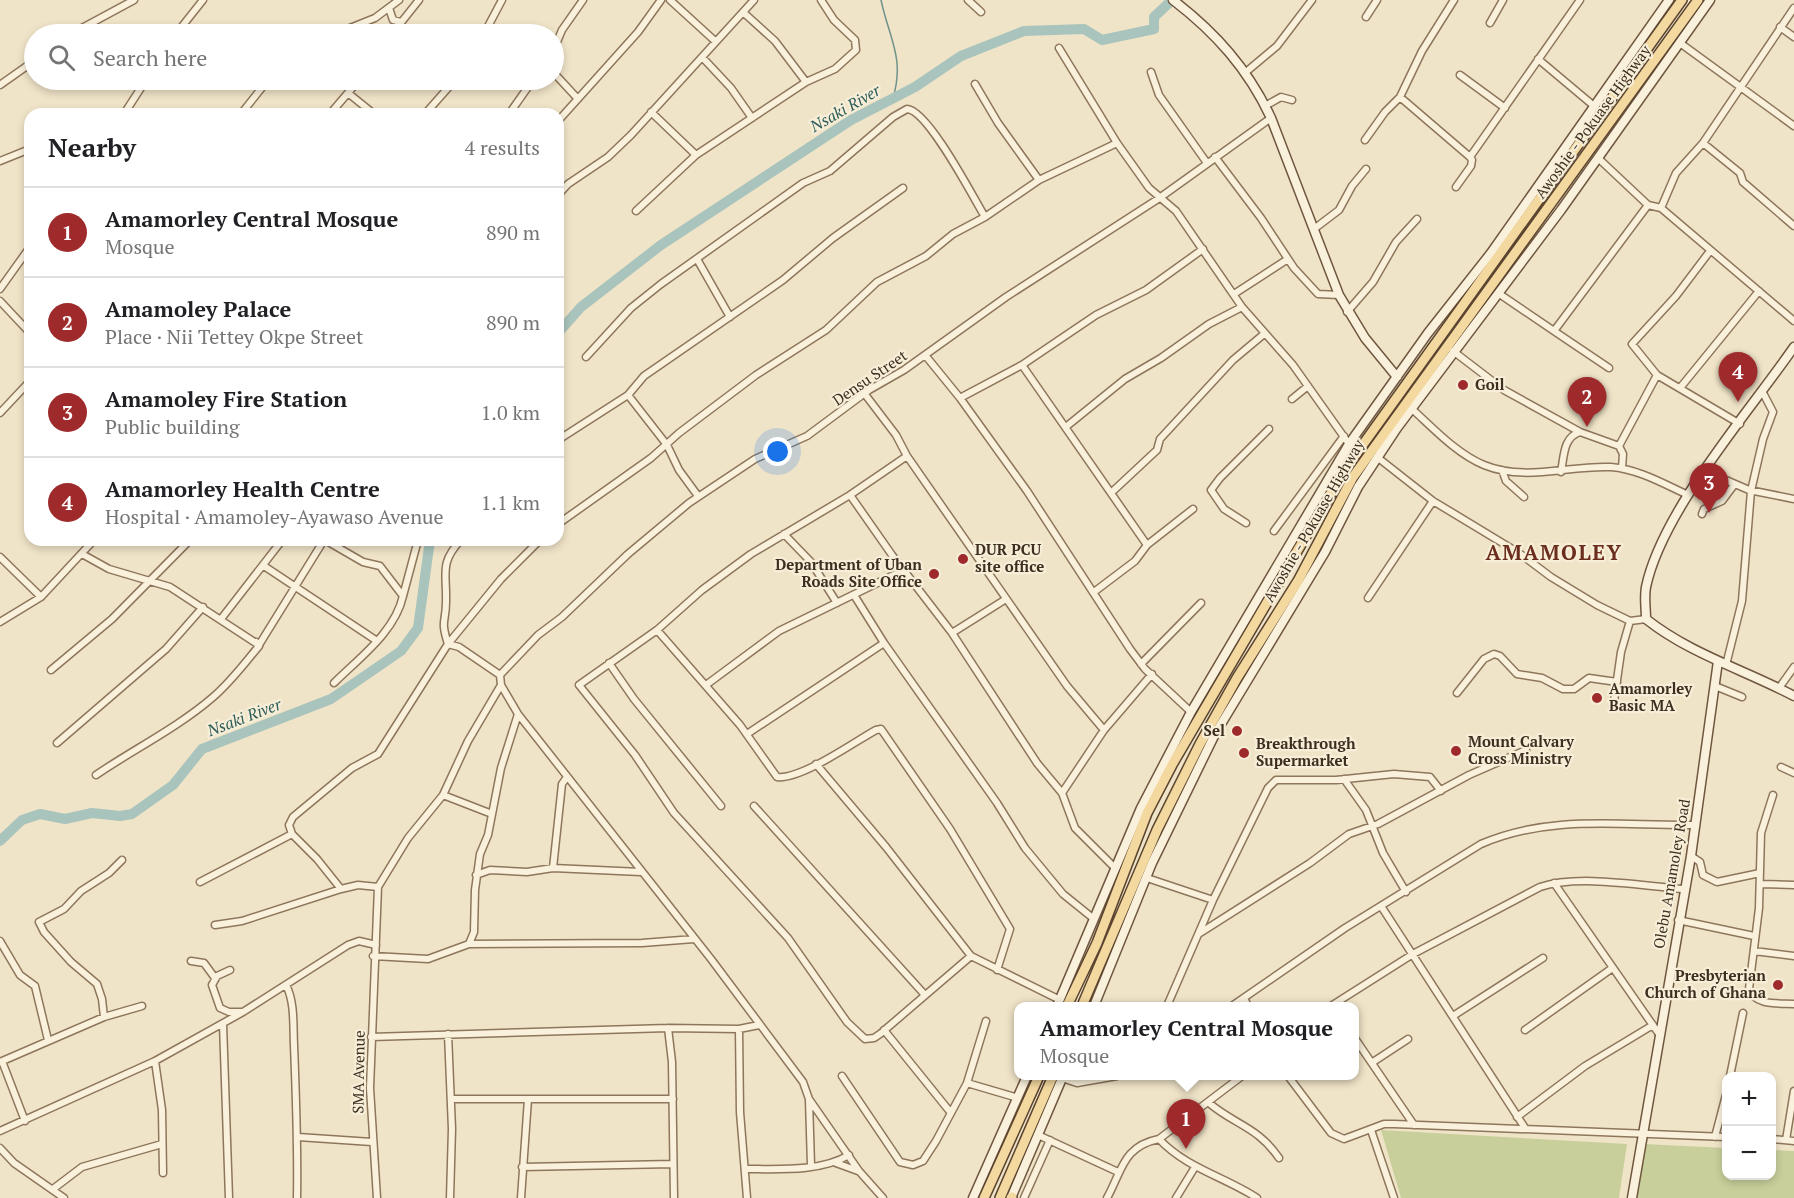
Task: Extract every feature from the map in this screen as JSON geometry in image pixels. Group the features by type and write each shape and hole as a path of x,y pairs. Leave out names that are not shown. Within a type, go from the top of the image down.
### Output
{"main road":[{"name":"Awoshie - Pokuase Highway","path":"1063,1002 1097,943 1147,813 1173,763 1354,455 1682,0"},
{"name":"Awoshie - Pokuase Highway","path":"1084,1002 1157,830 1195,755 1237,678 1281,608 1371,450 1494,291 1698,0"},
{"path":"1488,306 1494,291"},
{"path":"1268,602 1281,608"},
{"path":"984,1198 1037,1080"},
{"path":"1000,1198 1058,1080"}],"street":[{"path":"90,24 134,0"},
{"path":"184,24 202,0"},
{"path":"363,24 399,0"},
{"path":"389,8 393,20 401,22 419,0"},
{"path":"489,24 502,0"},
{"path":"564,114 638,33 661,0"},
{"path":"670,0 715,41"},
{"path":"564,188 608,157 715,41 744,14 754,0"},
{"path":"636,211 696,155 806,82 842,64 857,45 821,0"},
{"path":"968,0 981,12"},
{"path":"1173,0 1224,44 1246,72 1271,118 1347,312 1377,356 1397,377"},
{"path":"1246,72 1277,46 1312,0"},
{"path":"1366,17 1377,0"},
{"path":"1365,140 1385,112 1400,97 1422,51 1454,0"},
{"path":"1490,23 1503,0"},
{"path":"1470,157 1580,0"},
{"path":"1275,531 1397,377 1491,253 1669,0"},
{"path":"1609,368 1494,291 1598,158 1710,0"},
{"path":"564,27 579,2"},
{"path":"1661,208 1676,173 1703,143 1794,8"},
{"path":"744,14 775,41 806,82"},
{"path":"1780,27 1794,37"},
{"path":"1680,43 1794,126"},
{"path":"1059,48 1117,143 1158,199 1169,204 1242,307 1308,386 1346,440"},
{"path":"702,57 731,88 752,118"},
{"path":"1538,59 1594,106"},
{"path":"0,85 24,68"},
{"path":"1150,72 1159,95 1207,163"},
{"path":"1460,75 1504,108"},
{"path":"564,84 578,99"},
{"path":"975,84 1039,180"},
{"path":"128,108 140,90"},
{"path":"246,108 260,90"},
{"path":"335,108 351,90"},
{"path":"430,108 446,90"},
{"path":"513,108 526,90"},
{"path":"348,93 367,108"},
{"path":"1265,106 1281,97 1292,100"},
{"path":"1400,97 1472,160 1471,166 1456,188"},
{"path":"586,357 631,308 803,183 830,171 904,110 915,111 941,143 985,217"},
{"path":"651,112 696,155"},
{"name":"Densu Street","path":"500,675 538,635 562,617 662,524 698,496 755,459 807,436 864,393 926,355 1006,297 1158,199 1271,118"},
{"path":"564,520 667,445 678,433 756,375 826,330 877,282 926,256 954,234 985,217 1039,180 1117,143"},
{"path":"1703,143 1740,173 1743,182 1794,226"},
{"path":"0,161 24,151"},
{"path":"1215,157 1261,218 1288,259 1318,294 1339,295"},
{"path":"1598,158 1648,205 1661,208 1794,321"},
{"path":"1314,230 1339,210 1352,186 1366,169"},
{"path":"564,436 628,395 644,376 730,317 903,188"},
{"path":"1554,331 1648,205"},
{"path":"1347,312 1373,282 1388,254 1417,219"},
{"path":"960,398 1022,365 1096,315 1146,290 1203,249"},
{"path":"1710,251 1676,296 1632,342 1632,346 1644,363 1657,375 1740,424"},
{"path":"0,289 23,255"},
{"path":"697,259 730,317"},
{"path":"1234,294 1288,259"},
{"path":"1680,388 1759,291"},
{"path":"0,301 24,327"},
{"path":"1096,1002 1152,863 1215,734 1325,552 1358,487 1453,351 1488,306"},
{"path":"1067,426 1125,379 1161,358 1215,320 1242,307"},
{"path":"1112,492 1156,450 1160,439 1233,360 1264,334"},
{"path":"1646,619 1646,588 1649,579 1668,532 1688,495 1794,347"},
{"path":"1453,351 1504,390 1580,432 1619,446 1623,454 1623,468"},
{"path":"926,355 1027,491 1141,664 1191,712"},
{"path":"1022,365 1067,426 1147,545"},
{"path":"1619,446 1657,375"},
{"path":"1292,399 1308,386"},
{"path":"0,412 24,387"},
{"path":"1726,665 1742,601 1751,490 1763,439 1773,412 1773,407 1762,391"},
{"path":"864,393 896,435 907,456 1067,686 1104,730"},
{"path":"628,395 667,445 679,470 698,496"},
{"path":"1412,409 1470,458 1502,470 1528,473 1623,468 1688,495"},
{"path":"1246,523 1224,509 1211,490 1269,429"},
{"path":"1562,472 1566,445 1573,434 1580,432"},
{"path":"1063,1002 1094,918 1141,808 1191,712 1346,440"},
{"path":"907,456 717,579 657,630 579,685 635,755 658,792 788,938 854,1029 870,1040 971,956"},
{"path":"1377,458 1433,501 1519,553 1551,577 1630,621 1646,619 1681,643 1794,696"},
{"path":"1502,470 1506,481 1524,497"},
{"path":"1705,471 1734,485 1794,499"},
{"path":"1702,514 1704,509 1722,501 1734,485"},
{"path":"850,495 952,633 1036,763 1062,793 1075,828 1115,868"},
{"path":"1368,598 1433,501"},
{"path":"1094,592 1135,561 1147,545 1194,509"},
{"path":"784,534 811,562 837,603"},
{"path":"0,622 41,597 89,546"},
{"path":"51,670 112,619 184,546"},
{"path":"221,619 278,546"},
{"path":"82,554 109,569 150,579 170,587 260,645 321,546"},
{"path":"335,546 363,562 380,566 404,596"},
{"path":"334,683 377,641 392,622 404,596 416,546"},
{"path":"448,644 442,624 446,603 444,577 449,553 455,546"},
{"path":"341,888 318,859 292,834 289,825 293,817 352,768 378,754 448,644 501,579 534,546"},
{"path":"0,557 41,597"},
{"path":"264,566 377,641"},
{"path":"706,685 779,630 904,570"},
{"path":"854,595 884,643 997,803 1025,848 1063,894 1094,918"},
{"path":"952,633 1006,599"},
{"path":"1141,664 1201,603"},
{"path":"57,743 166,649 203,607"},
{"path":"1613,708 1621,652 1630,621"},
{"path":"657,630 747,734 777,777 790,776 816,764 876,729 884,732 950,829 1011,929 998,970"},
{"path":"96,775 159,736 211,699 236,675 259,646 256,642"},
{"path":"747,734 884,643"},
{"path":"448,644 459,647 500,675 501,685 518,714 803,1082 809,1099 859,1171 883,1198"},
{"path":"1457,693 1484,659 1494,654 1500,656 1517,674 1542,678 1563,689 1574,689 1589,678 1617,682"},
{"name":"Olebu Amamoley Road","path":"1632,1198 1678,920 1691,856 1718,661"},
{"path":"609,663 641,707 721,806"},
{"path":"1779,688 1794,667"},
{"path":"1062,793 1104,730 1152,674"},
{"path":"215,925 242,921 341,888 358,885 378,887 408,838 443,795 468,741 501,685"},
{"path":"1715,686 1742,697"},
{"path":"469,944 474,932 476,875 501,768 518,714"},
{"path":"1200,933 1310,863 1349,834 1371,826 1526,750"},
{"path":"816,764 882,842 971,956 1058,1002"},
{"path":"1781,767 1794,773"},
{"path":"1169,1002 1213,900 1268,788 1276,780 1344,779 1394,774 1424,776 1434,780 1441,791"},
{"path":"553,868 562,784 567,777"},
{"path":"1344,779 1366,810 1383,854 1406,892"},
{"path":"443,795 492,814"},
{"path":"1773,795 1761,832 1761,884 1754,936 1751,994 1769,1003 1794,1004"},
{"path":"754,806 925,995"},
{"path":"1238,1002 1314,949 1481,844 1526,828 1571,823 1694,825"},
{"path":"200,882 292,834"},
{"path":"1691,856 1700,862 1703,875 1717,882 1761,873"},
{"path":"104,1017 97,984 71,962 44,932 39,922 64,909 81,891 109,873 122,860"},
{"path":"476,875 490,870 527,872 553,868 641,872"},
{"path":"1147,878 1213,900"},
{"path":"1338,1002 1413,954 1540,887 1554,883 1594,882 1684,889"},
{"path":"1554,883 1611,969 1659,1034"},
{"path":"1761,884 1794,885"},
{"name":"SMA Avenue","path":"377,1198 372,1142 371,1037 378,887"},
{"path":"1381,906 1525,1128"},
{"path":"1678,920 1754,936"},
{"path":"374,956 428,959 469,944 642,943 694,939"},
{"path":"0,941 20,975 35,986 48,1040"},
{"path":"0,1131 155,1061 243,1012 348,945 358,941 376,945"},
{"path":"1754,951 1794,956"},
{"path":"1452,1016 1543,958"},
{"path":"191,961 204,963 215,978"},
{"path":"1525,1030 1611,969"},
{"path":"230,970 215,978 212,985 220,1008 229,1012 243,1012"},
{"path":"286,985 292,1008 298,1137 297,1198"},
{"path":"1244,998 1246,1002"},
{"path":"25,1121 1,1061 104,1017 142,1006"},
{"path":"1731,1072 1743,1013"},
{"path":"842,1076 900,1162 913,1165 923,1161 967,1083 986,1021"},
{"path":"223,1024 229,1198"},
{"path":"1517,1117 1585,1066 1653,1024"},
{"path":"371,1037 668,1028 739,1029 759,1025"},
{"path":"668,1028 673,1099 674,1198"},
{"path":"739,1029 740,1112 747,1198"},
{"path":"884,1030 951,1113"},
{"path":"448,1034 451,1099 450,1198"},
{"path":"1373,1062 1408,1039"},
{"path":"1359,1044 1414,1125"},
{"path":"155,1061 160,1085 163,1173"},
{"path":"974,1198 1025,1080"},
{"path":"1011,1198 1059,1080"},
{"path":"1070,1080 1077,1083 1094,1080"},
{"path":"1107,1198 1118,1172 1134,1148 1145,1141 1159,1139 1237,1080"},
{"path":"1291,1080 1335,1137 1350,1138 1384,1124 1722,1137"},
{"path":"967,1083 1018,1098"},
{"path":"1786,1140 1794,1091"},
{"path":"451,1099 673,1099"},
{"path":"521,1198 528,1099"},
{"path":"809,1099 811,1165"},
{"path":"1209,1103 1220,1112 1254,1130 1269,1143 1279,1158"},
{"path":"1715,1137 1722,1110"},
{"path":"1371,1130 1394,1198"},
{"path":"1038,1135 1118,1172"},
{"path":"298,1137 372,1142"},
{"path":"1159,1139 1176,1155 1195,1167 1248,1196 1257,1198"},
{"path":"1024,1198 1050,1140"},
{"path":"1776,1140 1794,1141"},
{"path":"53,1189 82,1167 162,1144"},
{"path":"0,1148 14,1163 64,1198"},
{"path":"836,1163 849,1155"},
{"path":"745,1169 836,1163 859,1171"},
{"path":"522,1167 673,1164"},
{"path":"1176,1198 1195,1167"}],"green space":[{"path":"1381,1130 1627,1144 1619,1198 1401,1198"},
{"path":"1644,1144 1722,1148 1722,1180 1776,1180 1776,1150 1794,1151 1794,1198 1636,1198"}],"waterway":[{"path":"881,0 897,59 893,98"},
{"name":"Nsaki River","path":"564,326 581,307 661,245 851,120 915,87 961,56 1024,31 1084,29 1102,40 1154,29 1154,17 1172,0"},
{"name":"Nsaki River","path":"0,841 22,820 40,814 65,819 92,813 120,816 132,814 173,785 202,749 331,699 401,651 418,628 429,546"}],"place":[{"name":"Goil","path":"1463,385"},
{"name":"Amamorley Health Centre","path":"1738,402"},
{"name":"Amamoley Palace","path":"1587,427"},
{"name":"Amamoley Fire Station","path":"1709,513"},
{"name":"DUR PCU site office","path":"963,559"},
{"name":"Department of Uban Roads Site Office","path":"934,574"},
{"name":"Amamorley Basic MA","path":"1597,698"},
{"name":"Sel","path":"1237,731"},
{"name":"Mount Calvary Cross Ministry","path":"1456,751"},
{"name":"Breakthrough Supermarket","path":"1244,753"},
{"name":"Presbyterian Church of Ghana","path":"1778,985"},
{"name":"Amamorley Central Mosque","path":"1186,1149"}],"district":[{"name":"AMAMOLEY","path":"1554,553"}]}
